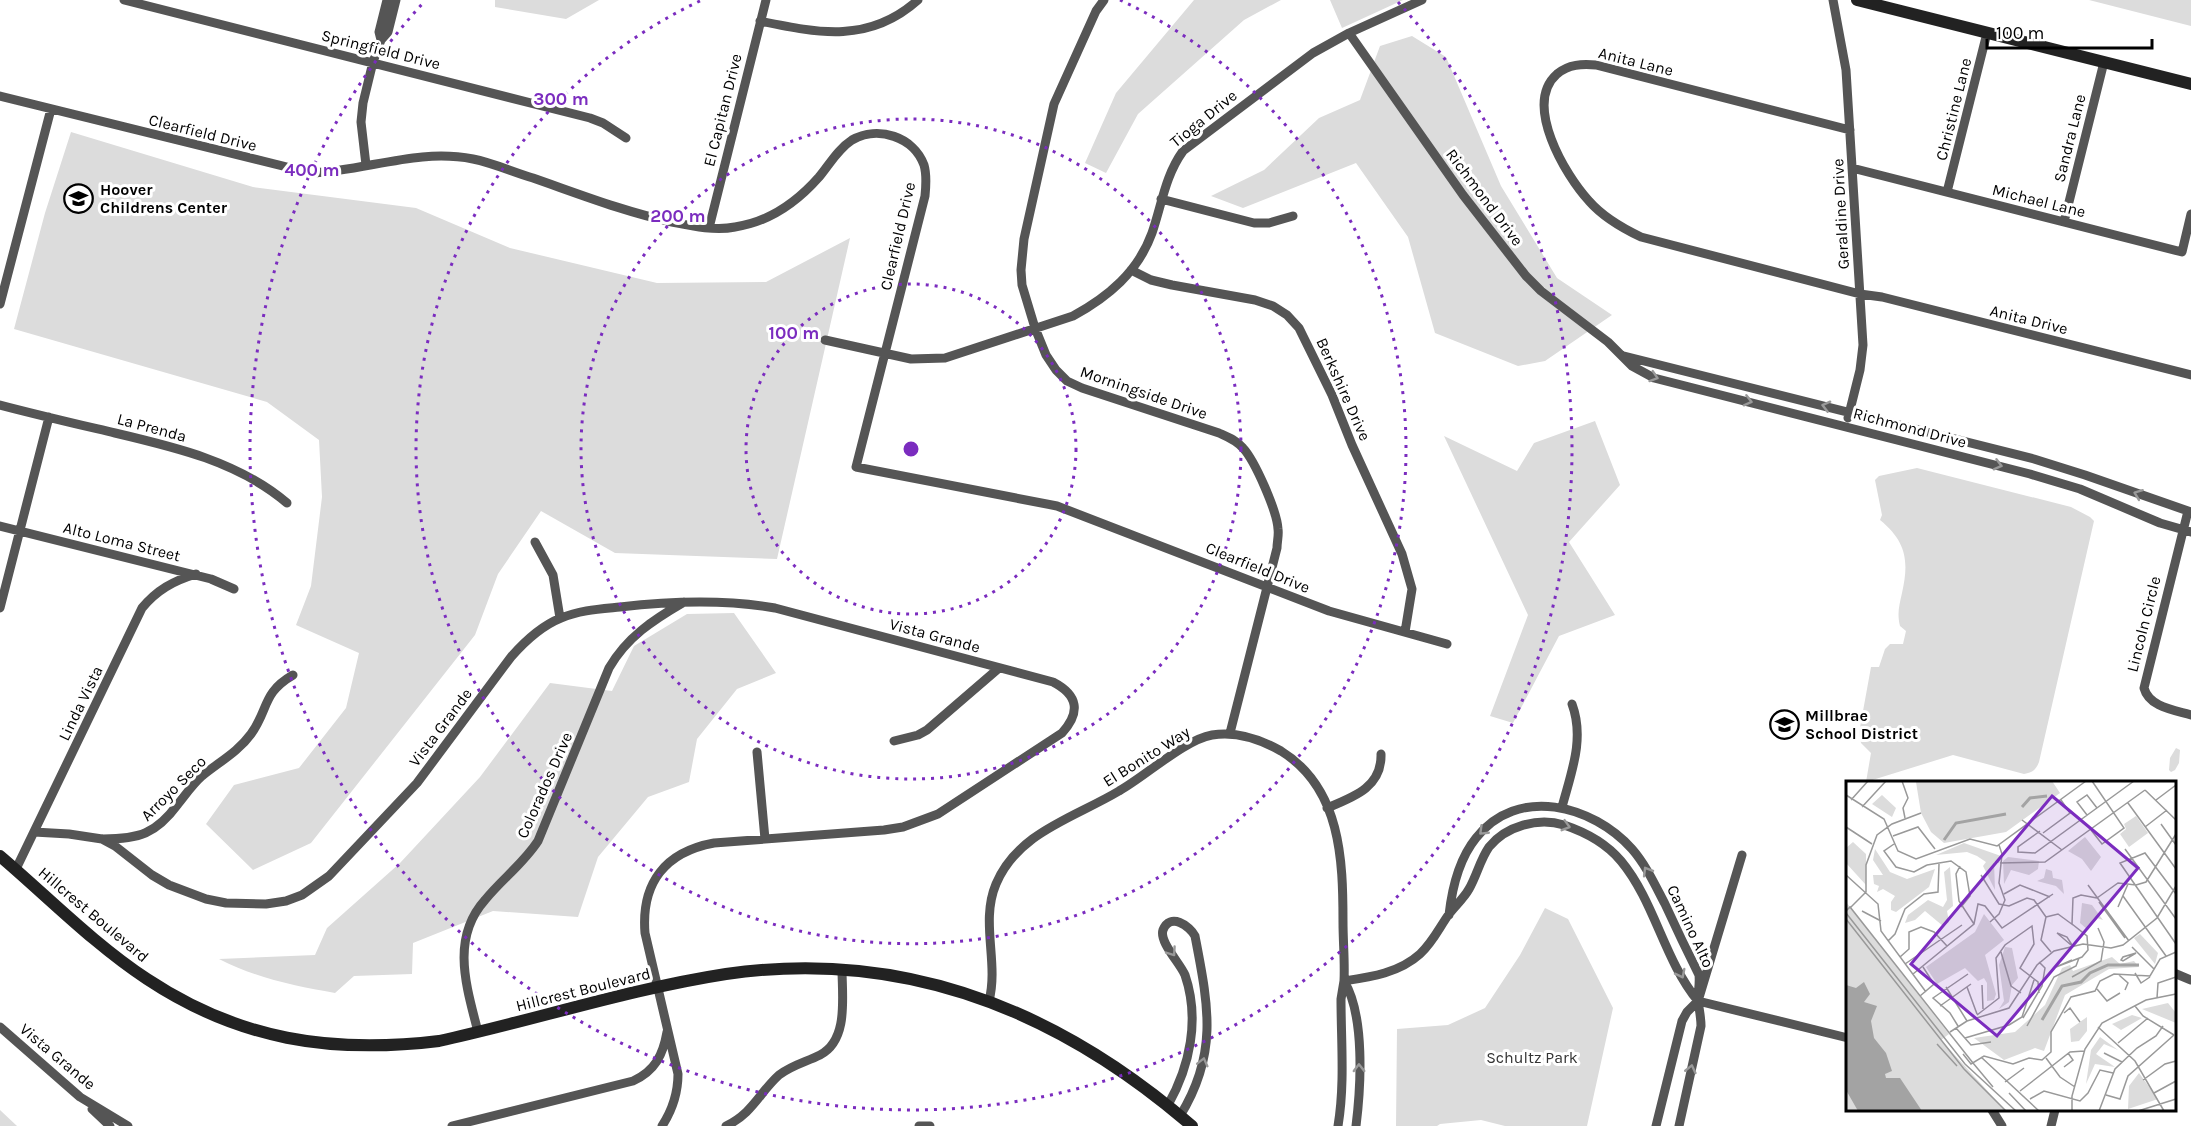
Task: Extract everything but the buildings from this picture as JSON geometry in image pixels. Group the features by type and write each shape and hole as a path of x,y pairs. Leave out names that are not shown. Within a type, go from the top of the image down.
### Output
{"street":[{"name":"Springfield Drive","path":"124,0 590,118 603,123 626,138"},
{"path":"381,40 379,32 387,0"},
{"path":"366,165 361,122 363,103 373,62 381,40 388,32 396,0"},
{"name":"El Capitan Drive","path":"709,228 766,0"},
{"path":"760,21 811,32 847,32 883,22 918,0"},
{"name":"Morningside Drive","path":"1104,0 1096,11 1054,104 1024,239 1022,285 1046,355 1067,381 1233,439 1252,461 1275,511 1278,529 1277,548 1230,734"},
{"name":"Tioga Drive","path":"825,340 911,359 945,358 1073,316 1091,307 1106,296 1131,270 1152,234 1174,163 1183,151 1298,63 1330,42 1422,0"},
{"name":"Geraldine Drive","path":"1833,0 1844,54 1862,357 1846,426"},
{"path":"1857,0 2191,84"},
{"name":"Richmond Drive","path":"1349,33 1463,195 1526,276 1541,291 1643,373 1654,378 2053,480 2160,523 2187,531"},
{"name":"Christine Lane","path":"1947,192 1987,33"},
{"name":"Sandra Lane","path":"2064,222 2104,62"},
{"name":"Anita Lane","path":"1850,130 1608,68 1583,64 1571,66 1552,79 1543,103 1550,133 1577,186 1590,202 1623,229 1663,244 1860,294"},
{"name":"Clearfield Drive","path":"0,96 311,173 328,172 413,156 431,155 474,159 635,213 709,228 750,225 768,218 804,192 840,150 853,139 871,134 889,134 904,141 916,151 924,166 925,196 856,467 1057,506 1329,611 1447,644"},
{"path":"0,304 51,109"},
{"name":"Michael Lane","path":"1852,168 2182,252 2191,214"},
{"path":"1161,199 1254,223 1269,223 1293,216"},
{"name":"Berkshire Drive","path":"1131,270 1151,280 1255,300 1273,306 1287,315 1299,328 1309,344 1377,502 1402,554 1412,589 1405,632"},
{"name":"Anita Drive","path":"1860,294 1882,297 2191,375"},
{"name":"Richmond Drive","path":"1622,355 2060,467 2189,511"},
{"name":"La Prenda","path":"0,405 162,444 216,461 268,487 287,503"},
{"path":"0,608 49,417"},
{"name":"Lincoln Circle","path":"2189,511 2187,531 2144,688 2146,696 2157,705 2191,714"},
{"name":"Alto Loma Street","path":"0,526 196,574 234,589"},
{"path":"536,543 552,575 560,618"},
{"name":"Linda Vista","path":"16,869 142,608 163,587 196,574"},
{"name":"Vista Grande","path":"34,832 102,839 169,885 206,899 226,903 266,904 286,901 302,895 329,876 417,783 511,657 533,635 560,618 591,610 686,601 750,604 775,608 1053,682 1066,688 1073,699 1075,712 1071,723 1062,733 954,804 921,821 884,830 696,846 668,862 658,873 651,887 644,916 645,933 668,1030 660,1059 644,1076 633,1081 452,1126"},
{"name":"Colorados Drive","path":"478,1032 463,963 464,946 473,915 483,901 528,856 538,842 609,668 617,654 637,632 686,601"},
{"path":"894,741 918,735 927,730 999,668"},
{"name":"Arroyo Seco","path":"102,839 134,837 147,834 159,827 201,777 243,744 259,721 269,695 276,686 293,675"},
{"path":"1562,807 1578,743 1576,716 1572,704"},
{"name":"El Bonito Way","path":"989,1001 993,975 989,906 1002,871 1021,847 1047,829 1085,811 1128,786 1194,742 1210,736 1230,734 1252,738 1289,756 1305,772 1318,788 1336,830 1343,875 1344,981 1341,1001 1342,1089 1338,1126"},
{"path":"757,753 765,839"},
{"path":"1327,808 1351,798 1372,782 1379,773 1381,754"},
{"name":"Camino Alto","path":"1449,915 1451,893 1458,873 1475,838 1486,827 1506,814 1527,807 1562,807 1581,813 1602,824 1633,849 1643,864 1699,975 1698,1000"},
{"name":"Camino Alto","path":"1344,981 1387,973 1419,956 1430,945 1469,889 1489,848 1507,832 1530,823 1543,822 1559,823 1593,837 1608,849 1630,873 1683,980 1698,1000"},
{"name":"Hillcrest Boulevard","path":"0,855 113,954 146,979 178,998 232,1022 287,1038 362,1047 400,1046 439,1041 658,988 727,974 765,970 842,969 916,980 989,1001 1050,1027 1113,1063 1192,1126"},
{"path":"1656,1126 1682,1021 1698,1000 1743,855"},
{"path":"1168,1105 1182,1078 1191,1035 1190,1001 1184,974 1163,938 1163,930 1167,924 1175,921 1191,928 1195,936 1208,1018 1208,1037 1201,1071 1189,1102 1180,1116"},
{"path":"726,1126 746,1114 780,1074 820,1055 836,1040 841,1014 842,969"},
{"path":"2176,973 2191,980"},
{"name":"El Bonito Way","path":"1344,981 1353,1000 1359,1043 1359,1094 1356,1126"},
{"path":"1698,1000 1846,1037"},
{"path":"1679,1126 1701,1026 1698,1000"},
{"name":"Vista Grande","path":"0,1027 80,1097 128,1126"},
{"path":"662,1126 674,1103 678,1089 677,1067 668,1030"},
{"path":"80,1097 110,1126"},
{"path":"1993,1111 2002,1126"},
{"path":"2051,1126 2055,1111"},
{"path":"919,1126 930,1126"}],"green space":[{"path":"495,0 599,0 566,19 495,7"},
{"path":"1194,0 1281,0 1244,20 1138,114 1106,173 1085,163 1116,93"},
{"path":"1330,0 1403,0 1342,28"},
{"path":"2089,0 2191,0 2191,26"},
{"path":"1412,36 1446,57 1501,186 1557,278 1612,315 1545,361 1518,366 1435,333 1408,237 1356,163 1243,208 1211,196 1264,170 1319,118 1360,100 1380,46"},
{"path":"71,132 253,187 416,208 510,248 657,283 766,282 850,238 777,559 615,553 541,511 498,574 475,635 311,843 253,870 206,824 234,785 299,768 346,708 359,653 296,625 311,586 322,497 319,440 267,402 14,329 45,213"},
{"path":"1595,421 1620,485 1569,542 1615,615 1559,636 1513,723 1490,716 1528,615 1444,436 1517,471 1534,443"},
{"path":"1917,468 2071,507 2094,521 2039,762 2029,773 2024,774 1953,755 1866,781 1871,753 1861,743 1859,733 1871,667 1879,667 1885,649 1890,644 1903,644 1906,631 1900,626 1899,618 1905,572 1904,553 1896,536 1880,520 1882,515 1875,480 1879,476"},
{"path":"734,613 776,673 737,689 697,739 689,782 648,797 598,857 578,917 493,911 413,943 412,974 354,976 335,993 276,980 219,959 315,955 327,928 400,863 480,777 550,683 612,691 634,646 687,614"},
{"path":"2176,748 2180,750 2179,763 2171,772 2169,770 2170,758"},
{"name":"Schultz Park","path":"1545,908 1568,919 1613,1008 1587,1126 1505,1126 1481,1120 1437,1126 1396,1126 1397,1029 1448,1025 1485,1008 1520,955"},
{"path":"0,1110 17,1126 0,1126"}],"place":[{"name":"Hoover Childrens Center","path":"79,198"},
{"name":"Millbrae School District","path":"1784,724"}]}
